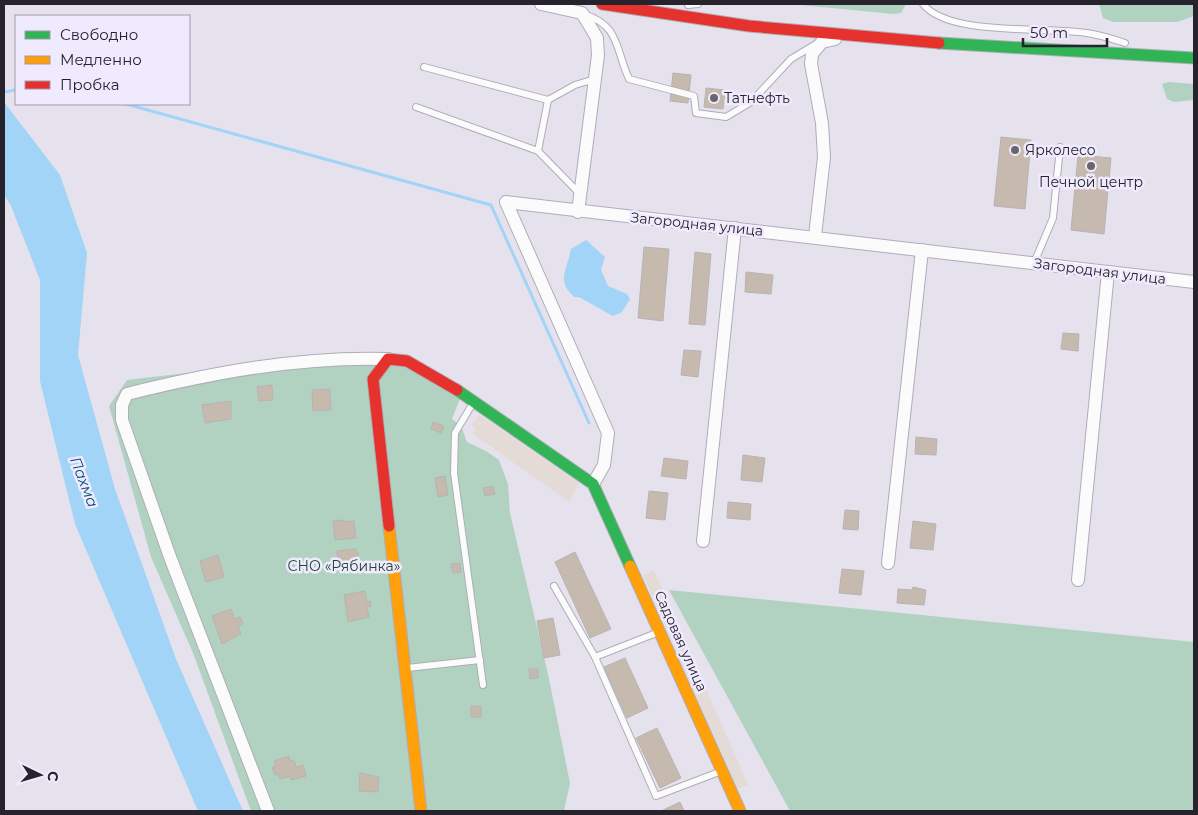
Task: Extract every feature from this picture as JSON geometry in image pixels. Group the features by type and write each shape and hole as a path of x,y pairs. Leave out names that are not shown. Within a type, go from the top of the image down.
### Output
{"main road":[{"path":"602,4 742,26 849,37 1194,58"},
{"path":"688,4 717,9"},
{"path":"762,15 949,32 1194,47"},
{"path":"421,811 373,379 388,359 407,361 475,401 593,484"},
{"name":"Садовая улица","path":"593,484 740,811"}],"street":[{"path":"541,4 582,13 597,38 595,79 578,212"},
{"path":"815,236 824,157 822,123 811,64 812,54 822,42 849,37"},
{"name":"Загородная улица","path":"593,484 604,465 608,449 608,433 506,202 578,212 815,236 1194,282"},
{"path":"703,541 735,228"},
{"path":"888,563 922,250"},
{"path":"1078,580 1108,272"},
{"path":"268,811 170,558 122,420 122,405 127,394 177,381 295,363 350,358 388,359"}],"lane":[{"path":"923,4 937,16 961,24 1088,33 1125,43"},
{"path":"582,13 595,17 608,26 616,38 629,79 694,96 696,113 726,117 751,102 791,59 822,42"},
{"path":"424,67 548,100 575,86 595,79"},
{"path":"538,151 548,100"},
{"path":"416,107 538,151 580,194"},
{"path":"1034,263 1053,218 1060,147"},
{"path":"475,401 455,433 454,473 483,685"},
{"path":"554,586 595,657 656,796 722,770"},
{"path":"595,657 660,632"},
{"path":"405,668 480,660"}],"shaded area":[{"path":"479,415 579,483 569,502 473,434 475,428 471,425"},
{"path":"654,570 748,785 737,789 643,575"}],"green space":[{"path":"791,4 906,4 901,13 893,14"},
{"path":"1099,4 1194,4 1194,16 1177,22 1113,22 1103,18"},
{"path":"1169,82 1194,84 1194,100 1174,102 1167,99 1162,84"},
{"name":"СНО «Рябинка»","path":"399,355 462,393 452,419 461,426 467,442 499,460 508,484 510,513 548,674 570,783 564,811 251,811 193,653 151,557 109,406 127,380 220,369"},
{"path":"669,590 1194,642 1194,811 790,811"}],"water":[{"name":"Пахма","path":"4,102 60,175 87,253 78,355 115,489 176,659 243,811 198,811 75,524 40,381 40,280 11,206 4,195"},
{"path":"586,240 605,257 601,270 608,286 627,294 630,299 622,312 613,316 579,297 574,297 565,285 564,275 571,249"}],"building":[{"path":"673,73 691,75 688,103 670,101"},
{"path":"706,88 725,90 723,109 704,107"},
{"path":"1001,137 1031,140 1025,209 994,206"},
{"path":"1078,155 1111,158 1104,234 1071,230"},
{"path":"644,247 669,249 663,321 638,318"},
{"path":"695,252 711,254 705,325 689,324"},
{"path":"746,272 773,275 771,294 745,292"},
{"path":"1063,333 1079,334 1078,351 1061,349"},
{"path":"684,350 701,351 698,377 681,375"},
{"path":"272,385 273,400 259,401 257,387"},
{"path":"330,389 331,410 313,411 312,390"},
{"path":"231,401 231,419 205,423 202,405"},
{"path":"433,422 444,426 441,433 431,429"},
{"path":"916,437 937,439 936,455 915,454"},
{"path":"743,455 765,458 762,482 741,480"},
{"path":"664,458 688,461 686,479 661,476"},
{"path":"445,476 448,495 438,497 435,478"},
{"path":"493,486 495,494 485,496 483,488"},
{"path":"649,491 668,493 665,520 646,518"},
{"path":"728,502 751,504 750,520 727,518"},
{"path":"845,510 859,511 858,530 843,529"},
{"path":"344,520 344,522 354,521 356,538 335,540 333,521"},
{"path":"913,521 936,524 933,550 910,548"},
{"path":"356,549 356,553 358,552 358,567 339,571 337,551"},
{"path":"575,552 611,629 590,638 555,562"},
{"path":"218,555 224,577 206,582 200,561"},
{"path":"460,563 461,572 453,573 451,564"},
{"path":"842,569 864,571 861,595 839,593"},
{"path":"913,587 926,590 924,605 897,603 898,589 912,590"},
{"path":"365,591 367,602 370,601 371,607 367,607 369,617 348,622 344,595"},
{"path":"231,609 235,619 240,617 243,624 238,626 241,634 222,644 212,616"},
{"path":"553,618 560,655 544,658 537,621"},
{"path":"625,658 648,708 627,718 604,667"},
{"path":"529,669 538,669 538,678 530,679"},
{"path":"471,706 481,706 481,717 471,717"},
{"path":"657,728 681,778 660,788 636,738"},
{"path":"289,756 290,761 294,760 296,767 303,765 306,776 291,780 290,776 280,779 278,774 275,775 272,767 276,766 274,761"},
{"path":"360,773 379,777 378,792 359,791"},
{"path":"680,802 684,811 661,811"}],"waterway":[{"path":"4,92 15,90"},
{"path":"130,105 491,205 589,423"}],"traffic: fast":[{"path":"939,43 1194,58"},
{"path":"457,390 593,484 630,566"}],"traffic: slow":[{"path":"389,526 421,811"},
{"path":"630,566 740,811"}],"traffic: jam":[{"path":"602,4 749,26 939,43"},
{"path":"389,526 373,379 388,359 407,361 457,390"}],"place":[{"name":"Татнефть","path":"714,98"},
{"name":"Ярколесо","path":"1015,150"},
{"name":"Печной центр","path":"1091,166"}]}
